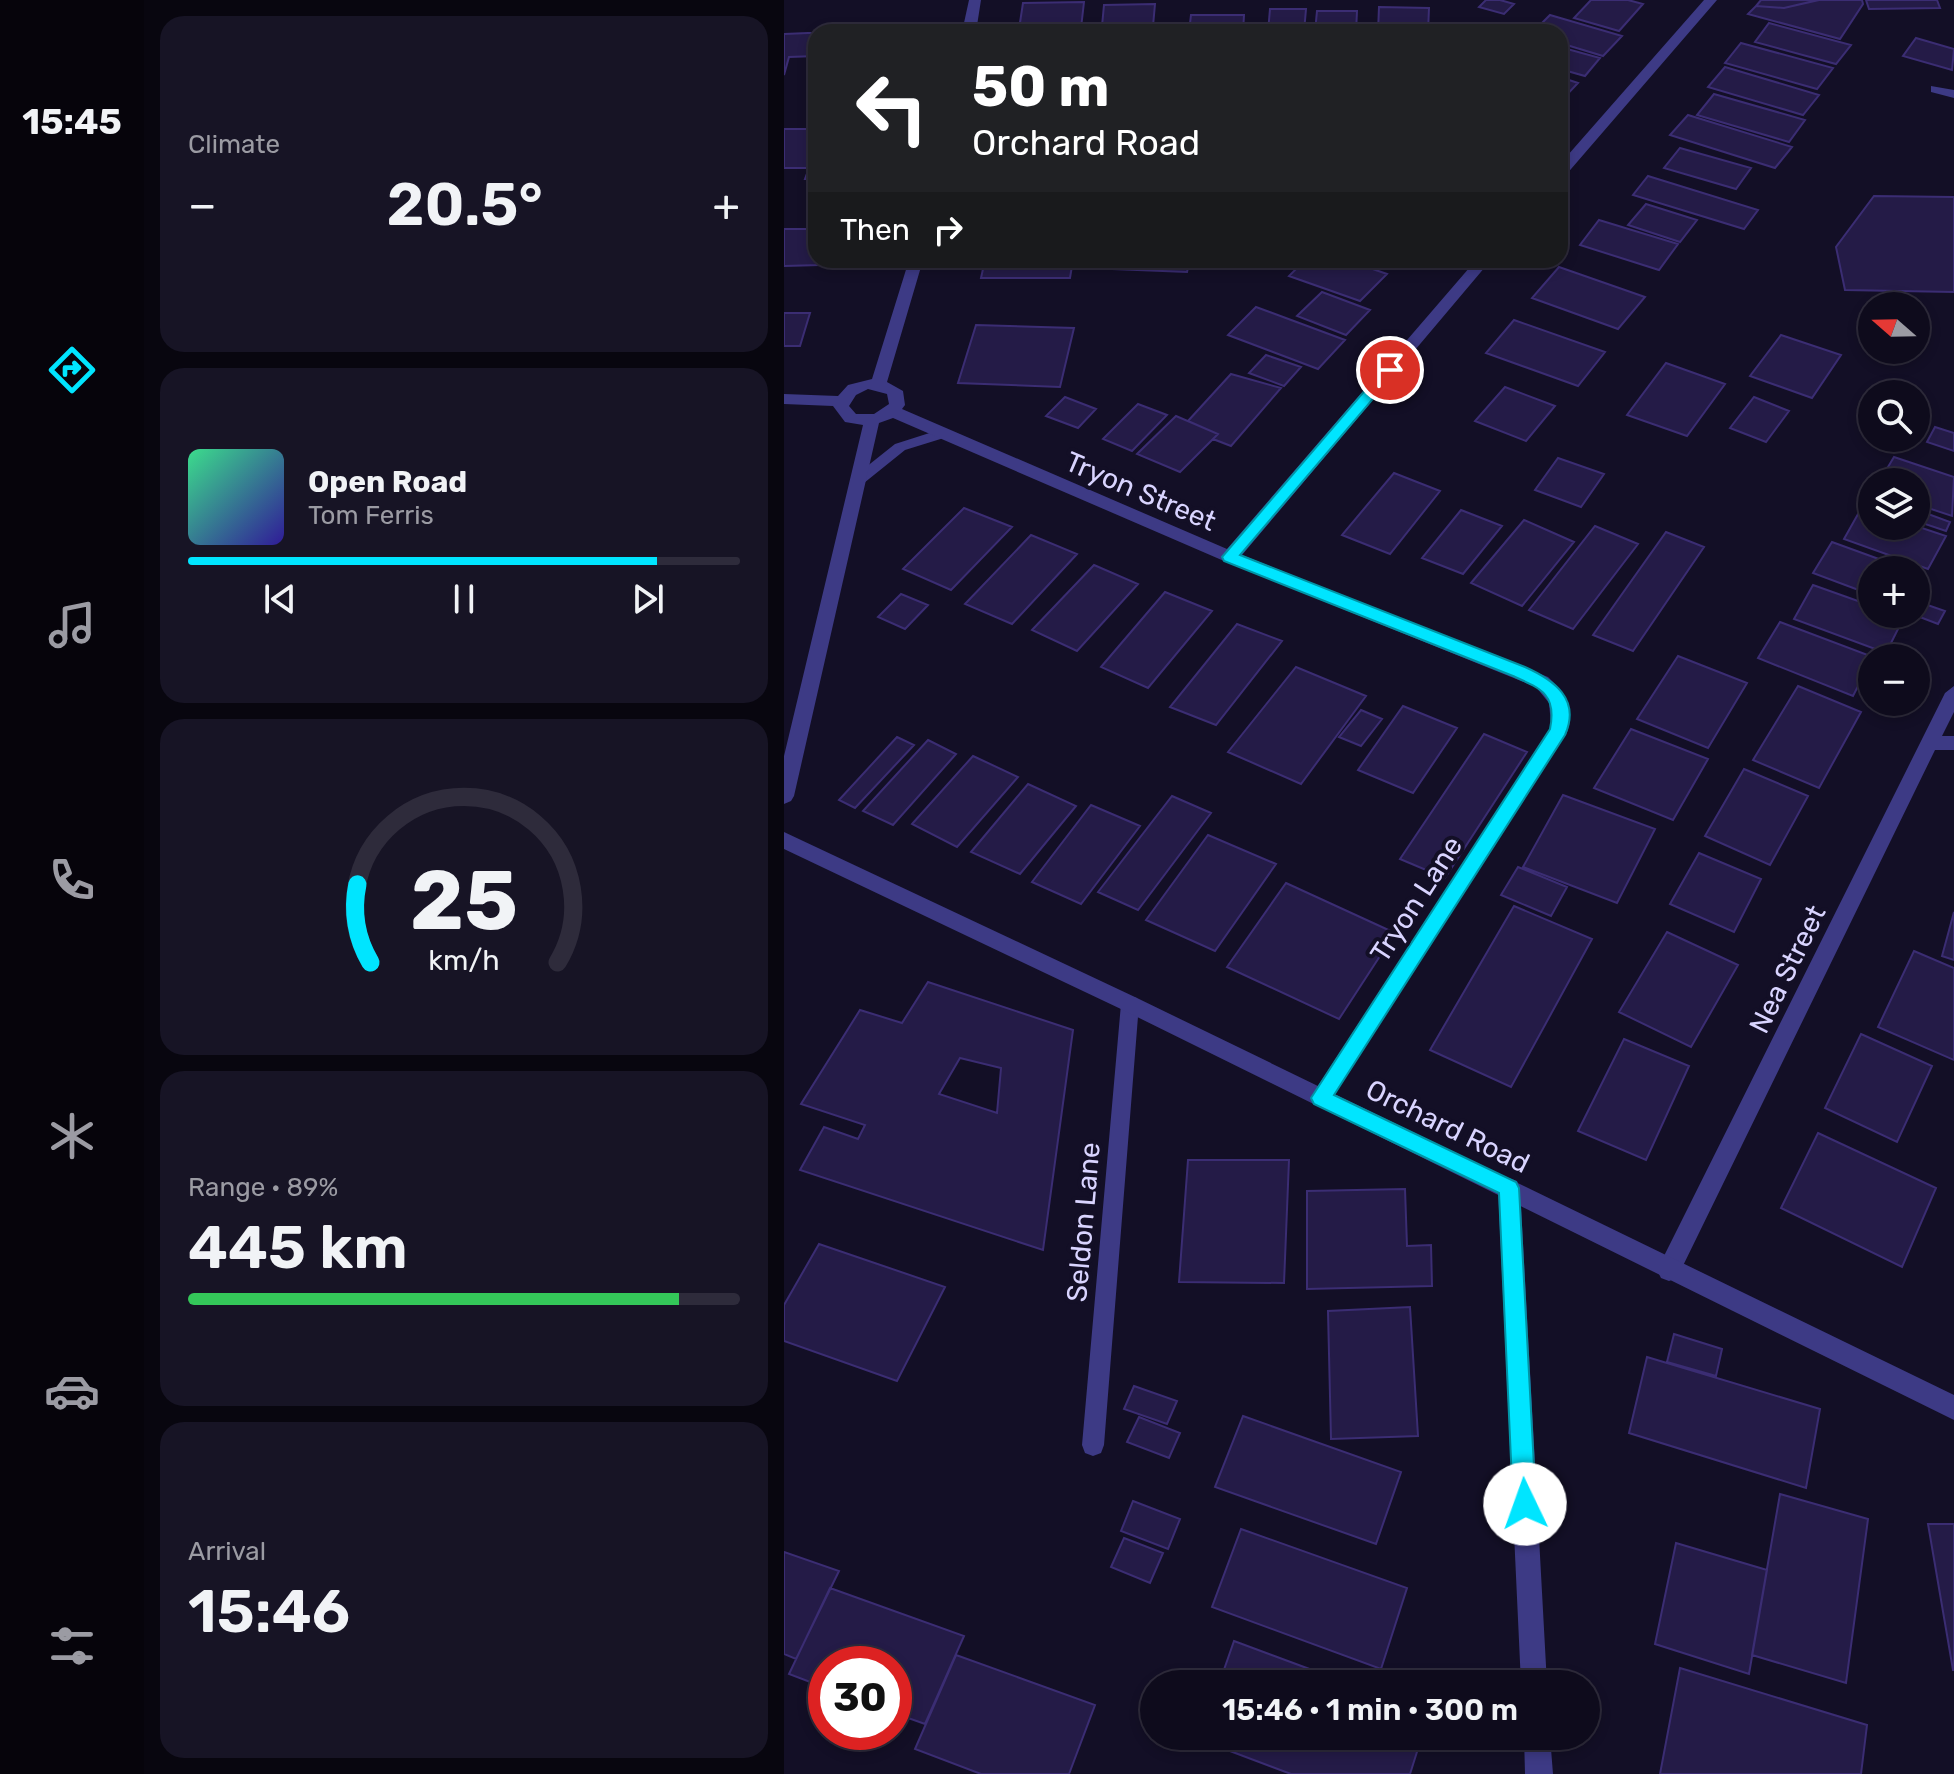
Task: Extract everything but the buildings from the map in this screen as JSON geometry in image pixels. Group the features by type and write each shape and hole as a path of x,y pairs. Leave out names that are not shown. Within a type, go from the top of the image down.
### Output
{"street":[{"path":"970,24 975,0"},
{"path":"1568,164 1711,0"},
{"path":"878,384 914,268"},
{"path":"1230,557 1477,268"},
{"path":"878,384 895,391 897,405 892,411 872,420 851,418 841,407 843,401 857,387 878,384"},
{"path":"784,399 843,401"},
{"name":"Tryon Street","path":"892,411 1230,557 1542,682 1557,696 1562,712 1559,730"},
{"path":"784,796 872,420"},
{"name":"Nea Street","path":"1669,1270 1954,693"},
{"path":"1930,743 1954,743"},
{"name":"Orchard Road","path":"784,840 1130,1004 1954,1408"},
{"path":"1509,1188 1533,1670"},
{"path":"1538,1750 1539,1774"}],"lane":[{"path":"1935,89 1954,94"},
{"path":"859,479 900,447 942,434"},
{"name":"Tryon Lane","path":"1321,1098 1559,730"},
{"name":"Seldon Lane","path":"1093,1445 1130,1004"}],"route":[{"path":"1390,370 1230,557 1519,671 1542,682 1557,696 1562,712 1559,730 1321,1098 1509,1188 1525,1504"}]}
